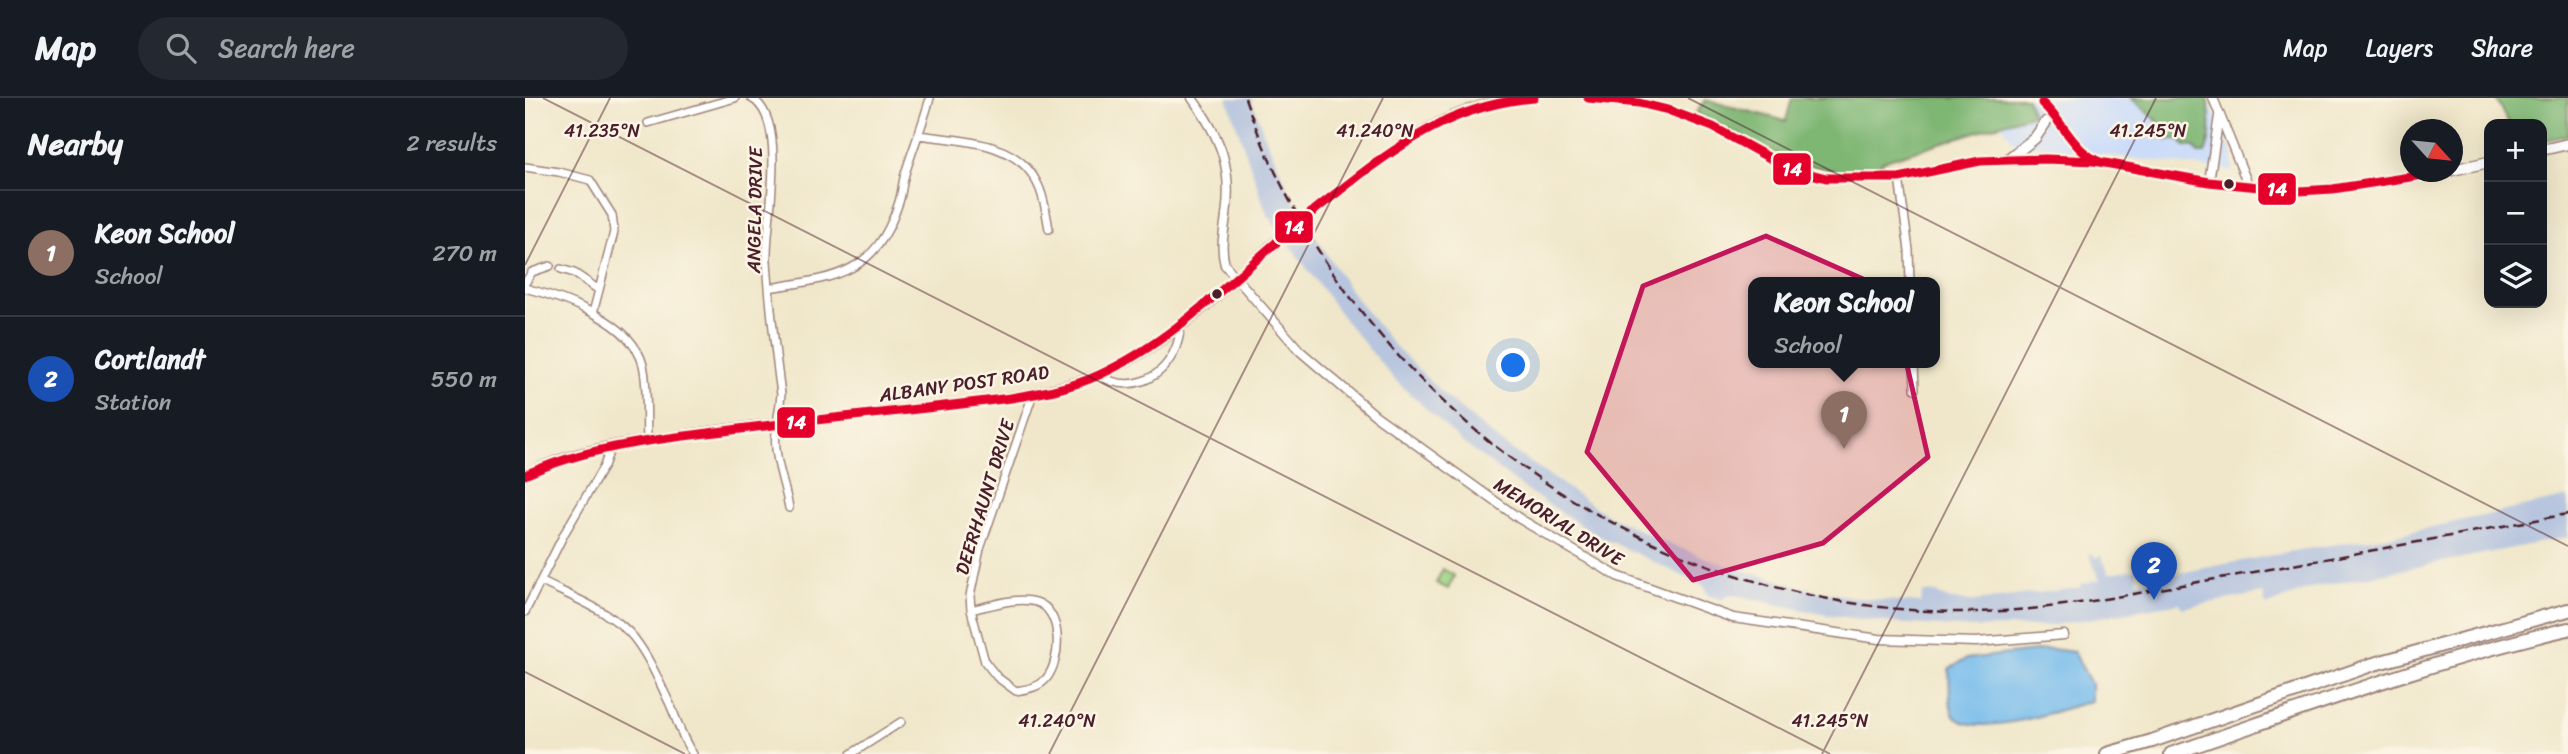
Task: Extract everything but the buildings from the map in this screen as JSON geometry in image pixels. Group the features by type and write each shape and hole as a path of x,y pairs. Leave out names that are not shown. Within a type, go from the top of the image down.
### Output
{"highway":[{"path":"2108,754 2386,660 2568,610"},
{"path":"2171,754 2403,674 2568,629"}],"main road":[{"name":"ALBANY POST ROAD","path":"525,475 570,456 611,447 778,423 1033,394 1098,375 1181,324 1318,207 1395,148 1463,111 1534,98"},
{"path":"1588,98 1639,103 1687,117 1713,127 1788,168 1813,176 1842,179 1899,178 1980,161 2007,160 2094,161 2209,182 2299,191 2333,189 2400,179"},
{"path":"2007,160 2035,138 2046,122"},
{"path":"2547,149 2568,144"},
{"path":"2463,168 2484,163"}],"street":[{"path":"648,124 734,98"},
{"name":"ANGELA DRIVE","path":"751,98 765,111 771,136 773,179 767,258 781,394 776,433 777,457 789,508"},
{"path":"769,288 820,280 850,270 869,259 886,234 899,204 904,177 930,98"},
{"name":"MEMORIAL DRIVE","path":"1192,98 1210,123 1225,159 1228,187 1222,253 1225,265 1300,351 1375,415 1520,519 1617,576 1733,618 1878,639 1976,642 2064,635"},
{"path":"2213,98 2219,116 2227,126 2249,187"},
{"path":"2209,182 2219,116"},
{"path":"918,135 986,145 1007,152 1025,164 1037,182 1049,229"},
{"path":"525,167 590,180 602,195 612,215 614,232 593,313"},
{"path":"1899,178 1909,250 1910,277"},
{"path":"551,266 532,272 525,285 593,313 615,327 633,345 643,366 647,442"},
{"path":"561,269 574,273 599,290"},
{"path":"1098,375 1112,383 1133,384 1154,376 1166,366 1178,345 1181,324"},
{"path":"1914,368 1915,389"},
{"name":"DEERHAUNT DRIVE","path":"971,610 1027,600 1046,606 1052,615 1057,641 1056,657 1047,678 1034,688 1016,691 997,677 985,662 971,610 973,579 980,550 1033,394"},
{"path":"525,612 564,534 604,466 611,447"},
{"path":"542,582 587,604 633,636 645,653 693,754"},
{"path":"851,754 901,722"}],"highlighted area":[{"path":"1766,236 1890,291 1928,457 1823,543 1693,580 1587,452 1643,286"}],"shaded area":[{"path":"1227,98 1251,98 1265,137 1294,201 1331,261 1390,341 1445,396 1499,441 1604,513 1664,542 1723,564 1811,590 1858,598 1920,603 1923,592 1937,593 1950,600 1975,601 2080,587 2080,584 2100,580 2089,555 2093,553 2095,558 2101,555 2109,573 2136,569 2138,581 2293,551 2396,535 2568,497 2568,537 2311,588 2266,606 2263,593 2182,608 2180,603 2049,626 1972,628 1892,623 1821,614 1730,594 1722,600 1707,595 1704,586 1597,535 1529,492 1463,443 1394,379 1343,318 1267,214"},
{"path":"1983,98 2207,98 2233,156 2233,171 2014,143"}],"green space":[{"path":"1792,98 2027,98 2033,114 1882,161 1881,171 1848,173 1794,163 1696,113 1705,100 1786,121"},
{"path":"2131,98 2207,98 2211,126 2205,153 2198,153 2194,147 2185,146 2178,139 2167,140 2158,134 2157,120"},
{"path":"2495,98 2568,98 2568,135 2547,140 2547,119 2506,119"},
{"path":"1443,569 1454,576 1448,589 1436,583"}],"water":[{"path":"2052,649 2074,652 2091,684 2091,701 2001,724 1966,723 1955,717 1950,701 1949,669 1966,659"}],"railway":[{"path":"1245,98 1294,208 1358,308 1437,396 1528,471 1630,532 1739,576 1855,604 1975,612 2005,611 2126,595 2568,514"}],"transit line":[{"name":"14","path":"525,475 575,457 626,445 1011,398 1056,390 1088,380 1124,362 1171,332 1308,215 1401,146 1463,114 1509,101 1534,98"},
{"name":"14","path":"1588,98 1639,103 1668,110 1713,127 1788,168 1826,178 1899,178 1980,161 2046,159 2094,161 2209,182 2299,191 2333,189 2400,179"},
{"name":"14","path":"2042,103 2084,152 2103,163"}],"place":[{"name":"Keon School","path":"1844,449"},
{"name":"Cortlandt","path":"2154,600"}]}
